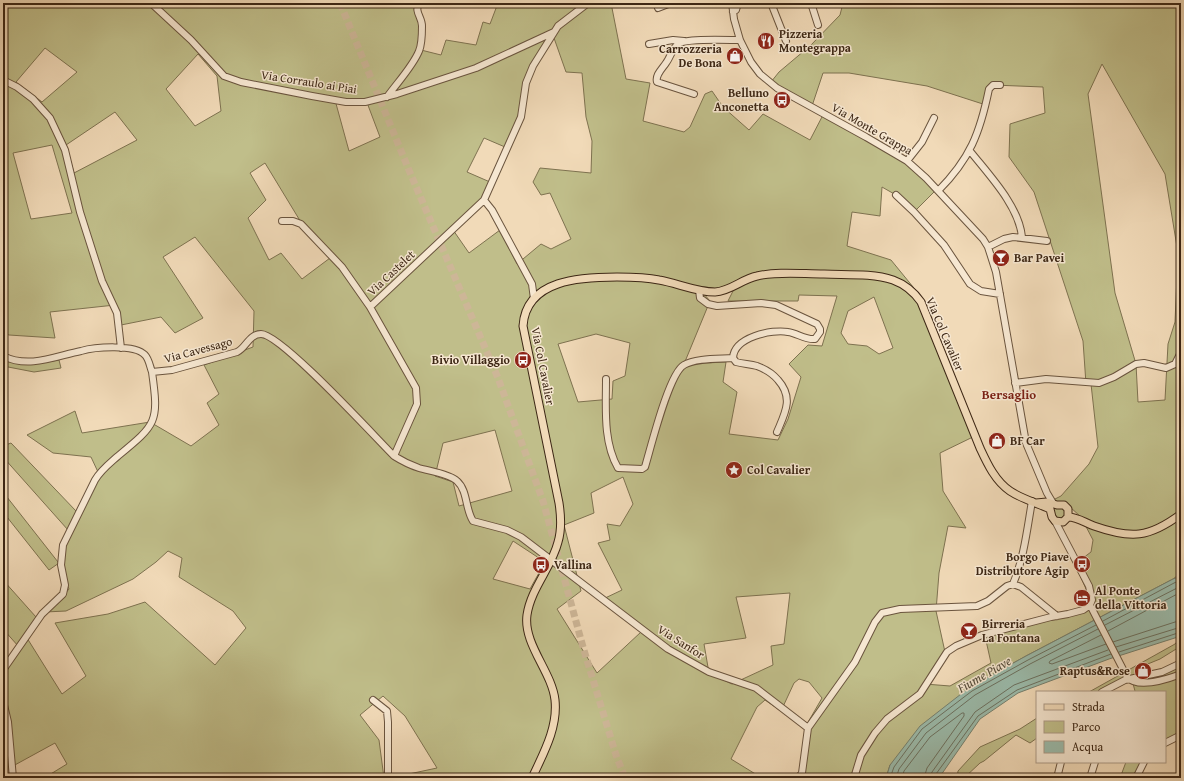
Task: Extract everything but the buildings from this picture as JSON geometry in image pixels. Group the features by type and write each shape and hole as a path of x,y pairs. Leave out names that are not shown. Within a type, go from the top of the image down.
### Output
{"main road":[{"name":"Via Col Cavalier","path":"532,778 550,736 555,719 555,710 552,688 528,630 527,615 535,591 558,543 561,526 561,514 523,331 524,316 528,306 543,292 560,282 572,279 600,277 646,278 713,292 722,291 752,277 766,275 804,274 872,276 888,278 901,283 921,302 986,462 1004,486 1016,494 1034,502 1052,506"},
{"path":"1052,506 1064,505 1063,517 1077,518 1113,532 1128,535 1156,530 1163,527 1181,514"},
{"name":"Via Monte Grappa","path":"1052,506 1052,517 1063,517"}],"street":[{"name":"Via Corraulo ai Piai","path":"151,3 191,40 224,76 241,82 333,100 361,102 387,96 476,68 554,32"},
{"path":"387,96 416,57 420,49 422,20 417,10 419,3"},
{"path":"554,32 558,26 588,3"},
{"path":"658,8 671,3"},
{"name":"Via Monte Grappa","path":"732,3 740,40 751,62 760,74 773,85 908,161 978,233 988,247 996,272 1026,443 1052,506"},
{"path":"733,12 736,10 738,3"},
{"path":"771,3 786,41"},
{"path":"811,3 818,26"},
{"name":"Via Castelet","path":"282,221 297,222 306,229 342,267 370,307 484,200 521,117 526,83 530,71 554,32"},
{"path":"649,44 674,40 740,40"},
{"path":"684,41 675,48 656,76 656,80 657,82 694,94"},
{"path":"3,80 33,100 50,118 65,150 80,212 102,281 117,313 121,348"},
{"path":"938,191 960,167 970,151 977,136 989,89 993,85 1000,85"},
{"path":"908,161 922,142 934,118"},
{"path":"970,151 1008,201 1019,222 1022,237"},
{"path":"896,194 944,245 970,284 980,291 1000,294"},
{"path":"484,200 492,210 532,284 534,299"},
{"path":"988,247 1007,238 1013,237 1047,241"},
{"path":"699,290 700,298 710,305 717,306 769,303 782,307 814,322 820,329 819,335 812,339 784,332 767,333 755,336 740,344 734,351 733,358"},
{"path":"370,307 416,388 417,404 394,456"},
{"name":"Via Cavessago","path":"3,670 42,614 63,594 66,585 61,565 64,546 95,480 101,471 141,437 151,425 155,412 152,372 172,370 237,352 242,350 253,336 259,334 268,336 298,360 394,456 404,462 450,477 458,482 465,493 469,515 473,521 499,527 514,533 550,561"},
{"path":"3,356 19,361 32,362 54,358 82,350 130,348 141,352 146,356 152,372"},
{"path":"1015,382 1046,379 1099,383 1114,377 1136,364 1144,363 1166,368 1175,364 1181,352"},
{"path":"606,379 608,435 614,462 618,468 642,469 645,467 669,388 682,366 691,362 733,358"},
{"path":"733,358 738,363 766,370 774,375 784,387 788,401 786,411 777,432"},
{"path":"1014,584 1024,550 1034,502"},
{"name":"Via Monte Grappa","path":"1063,517 1062,532 1072,555 1089,586 1092,600 1090,605"},
{"name":"Via Sanfor","path":"550,561 668,649 709,672 756,688 808,728"},
{"path":"798,778 802,773 808,728 855,662 875,622 882,613 900,609 976,606 988,601 1005,587 1014,584 1021,587 1057,616"},
{"path":"854,778 862,755 875,733 887,719 920,694 946,652 982,635 1083,610 1090,605 1128,678 1136,683 1143,683 1170,678 1181,674"},
{"path":"1104,691 1128,678 1162,672 1181,664"},
{"path":"373,700 387,711 388,778"},
{"path":"3,701 8,722 13,778"},
{"path":"1166,742 1181,735"},
{"path":"1057,778 1061,763"},
{"path":"1090,778 1095,763"},
{"path":"1136,778 1144,763"}],"green space":[{"path":"3,3 420,3 421,50 441,55 446,40 476,45 483,22 490,24 498,3 611,3 626,79 650,83 643,121 684,132 690,127 705,94 712,91 723,107 749,130 763,114 810,140 824,113 892,149 938,188 914,212 896,195 882,187 880,216 852,212 847,246 891,260 918,293 977,435 940,453 943,491 966,528 948,526 939,573 936,611 945,652 925,684 950,686 991,663 985,636 1056,618 1087,606 1090,598 1075,564 1091,552 1093,540 1081,517 1070,507 1053,500 1061,496 1089,464 1098,447 1091,384 1086,384 1083,341 1034,192 1009,157 1010,124 1045,113 1043,87 993,85 986,105 927,86 849,73 823,73 812,106 771,82 779,72 811,45 840,15 843,3 1181,3 1181,573 1173,579 970,687 890,765 886,778 801,778 807,724 822,698 809,682 799,679 794,683 781,711 765,700 757,707 731,759 762,778 390,778 437,768 405,716 383,696 360,715 379,740 384,778 49,778 49,775 67,764 55,743 13,766 7,717 3,718 3,666 19,647 3,629 3,580 36,617 60,600 69,589 59,563 49,570 3,512 3,492 58,562 68,530 3,457 3,446 11,443 76,511 98,472 91,457 53,453 27,435 75,411 82,433 150,422 191,446 219,425 207,403 219,394 204,365 253,347 254,311 195,237 163,257 203,318 175,333 161,317 121,325 115,305 50,312 55,338 9,335 3,333 3,221 7,220 3,208","holes":["554,38 566,72 582,73 586,117 592,141 591,173 540,168 533,182 541,195 550,193 571,239 551,249 541,244 517,264 500,230 469,253 451,227 482,199 490,182 467,172 484,138 505,147 514,128 536,60","45,48 77,72 42,102 16,82","198,54 217,76 221,111 195,126 166,89","1102,64 1165,174 1178,253 1175,322 1168,344 1165,400 1138,402 1136,364 1115,293 1088,94","335,100 366,100 380,137 349,151","115,112 137,140 74,173 66,145","52,145 72,213 31,219 13,153","265,163 299,219 330,258 302,279 281,253 269,260 248,218 266,200 250,173","697,286 733,291 728,301 798,301 799,295 837,296 822,346 808,345 789,364 801,377 788,419 778,440 729,434 737,392 723,382 726,362 684,364 710,301","874,297 893,348 879,354 867,346 848,344 841,333 848,311","596,334 630,343 625,376 613,381 612,399 578,402 558,344","495,430 512,491 459,506 453,482 435,476 443,443","623,477 633,504 620,526 607,524 610,540 598,543 622,590 601,600 641,632 597,673 557,609 581,591 564,525 594,513 591,493","513,541 545,562 530,589 493,579","168,551 182,558 179,577 233,611 246,628 215,665 145,602 108,614 55,623 86,676 62,694 27,638 45,612 66,611 133,579","790,593 784,644 771,646 773,665 732,684 709,673 704,644 746,638 736,597"]},
{"path":"3,358 33,364 59,360 61,368 34,372 3,366"},
{"path":"1061,505 1069,514 1057,522 1052,510 1055,506"},
{"path":"1181,637 1181,646 1160,659 1138,668 1133,679 1181,665 1181,736 1166,743 1166,691 1135,691 1132,680 1104,691 1091,691 1175,644"},
{"path":"1036,719 1036,739 1030,743 1016,735 980,763 964,778 957,778 958,771 980,747 1020,729"},
{"path":"1126,763 1144,763 1136,778 1120,778"}],"water":[{"path":"1181,576 1181,636 1109,659 1018,693 980,719 941,775 937,778 886,778 890,765 920,726 970,687 1026,656"}],"tunnel":[{"path":"340,3 411,175 498,378 543,501 583,647 616,755 625,778"}],"place":[{"name":"Pizzeria Montegrappa","path":"766,41"},
{"name":"Carrozzeria De Bona","path":"735,56"},
{"name":"Belluno Anconetta","path":"782,100"},
{"name":"Bar Pavei","path":"1001,258"},
{"name":"Bivio Villaggio","path":"523,360"},
{"name":"BF Car","path":"997,441"},
{"name":"Col Cavalier","path":"734,470"},
{"name":"Borgo Piave Distributore Agip","path":"1082,564"},
{"name":"Vallina","path":"541,565"},
{"name":"Al Ponte della Vittoria","path":"1082,598"},
{"name":"Birreria La Fontana","path":"969,631"},
{"name":"Raptus&Rose","path":"1143,671"}],"district":[{"name":"Bersaglio","path":"1009,394"}],"water label":[{"name":"Fiume Piave","path":"984,674"}]}
